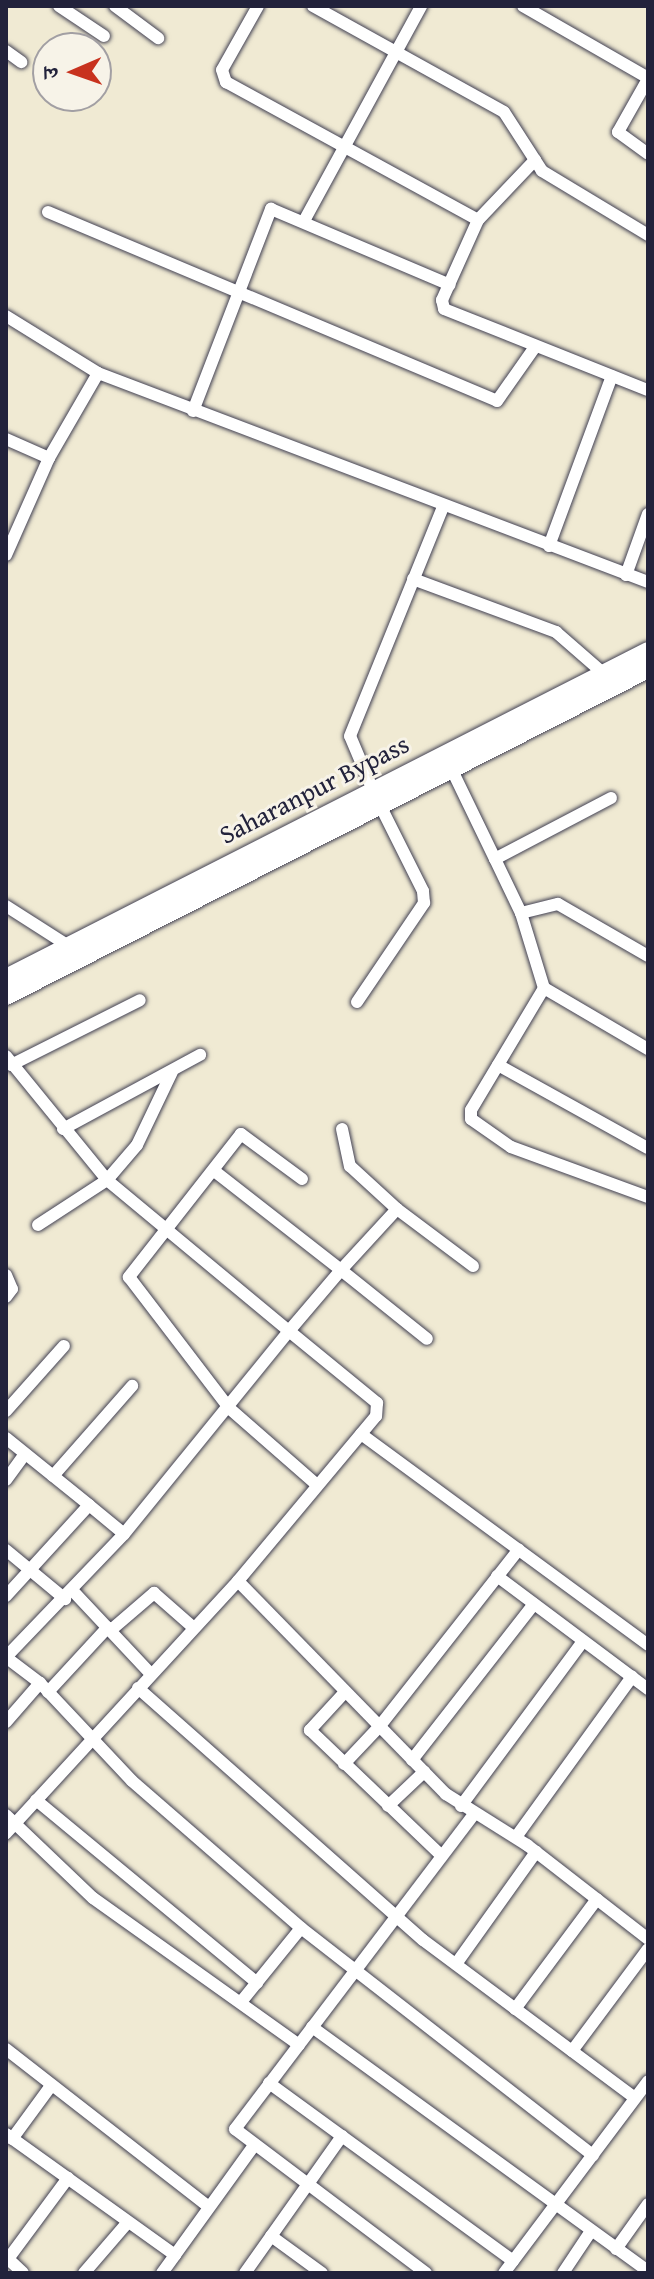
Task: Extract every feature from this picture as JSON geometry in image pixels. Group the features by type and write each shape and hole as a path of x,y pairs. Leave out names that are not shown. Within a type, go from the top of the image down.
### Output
{"main road":[{"name":"Saharanpur Bypass","path":"6,978 67,945 415,776 648,651"},
{"path":"415,776 451,768 648,669"},
{"path":"6,996 375,796"}],"street":[{"path":"59,6 98,32"},
{"path":"115,6 158,38"},
{"path":"258,6 222,70 223,78 478,220"},
{"path":"313,6 504,112 535,160 553,180 648,235"},
{"path":"304,221 421,6"},
{"path":"523,6 648,79 618,132 648,154"},
{"path":"6,51 21,62"},
{"path":"535,160 478,220 442,300 444,309 648,390"},
{"path":"193,411 236,290 269,210 304,221 450,285"},
{"path":"48,212 497,401 535,347"},
{"path":"6,316 98,373 648,582"},
{"path":"6,555 49,458 98,373"},
{"path":"549,546 612,376"},
{"path":"6,439 49,458"},
{"path":"357,1002 424,903 423,891 375,796 350,736 444,505"},
{"path":"626,575 648,514"},
{"path":"413,579 556,632 603,673"},
{"path":"451,768 521,913 544,988 648,1049"},
{"path":"495,859 611,798"},
{"path":"521,913 558,904 648,956"},
{"path":"6,906 67,945"},
{"path":"544,988 471,1110 474,1123 511,1147 648,1197"},
{"path":"140,1000 9,1060 107,1180 165,1234 377,1403 376,1416 238,1581 36,1800 9,1824 93,1898 299,2045"},
{"path":"63,1129 200,1055"},
{"path":"498,1065 648,1148"},
{"path":"38,1225 107,1180 137,1145 172,1072"},
{"path":"342,1129 350,1166 397,1209 473,1266"},
{"path":"302,1179 244,1134 130,1273 130,1283 229,1408 317,1485"},
{"path":"213,1170 427,1339"},
{"path":"397,1209 289,1331 124,1534 7,1658 44,1688 132,1781 301,1928 593,2155"},
{"path":"6,1275 12,1287 6,1297"},
{"path":"6,1411 64,1346"},
{"path":"53,1476 132,1386"},
{"path":"361,1434 648,1645"},
{"path":"6,1438 124,1534"},
{"path":"6,1480 25,1454"},
{"path":"6,1596 89,1505"},
{"path":"344,1764 379,1727 519,1549"},
{"path":"6,1550 69,1594 110,1629 151,1674"},
{"path":"497,1576 648,1689"},
{"path":"238,1581 379,1727 461,1806 516,1837 648,1939"},
{"path":"6,1722 154,1593 194,1628"},
{"path":"412,1760 534,1604"},
{"path":"461,1806 583,1641"},
{"path":"516,1837 632,1677"},
{"path":"138,1688 398,1917 635,2098"},
{"path":"345,1692 310,1730 442,1856"},
{"path":"388,1806 424,1772"},
{"path":"36,1800 257,1983"},
{"path":"426,2273 253,2147 235,2129 474,1814"},
{"path":"456,1964 536,1852"},
{"path":"515,2009 597,1899"},
{"path":"241,2002 301,1928"},
{"path":"572,2051 648,1949"},
{"path":"312,2027 645,2271"},
{"path":"6,2049 50,2087 209,2207"},
{"path":"504,2273 648,2081"},
{"path":"269,2083 513,2261"},
{"path":"50,2087 9,2137 175,2255"},
{"path":"245,2273 342,2136"},
{"path":"162,2273 253,2147"},
{"path":"23,2273 7,2258 68,2178"},
{"path":"616,2249 648,2204"},
{"path":"84,2273 128,2222"},
{"path":"563,2273 591,2231"},
{"path":"271,2236 322,2273"}]}
